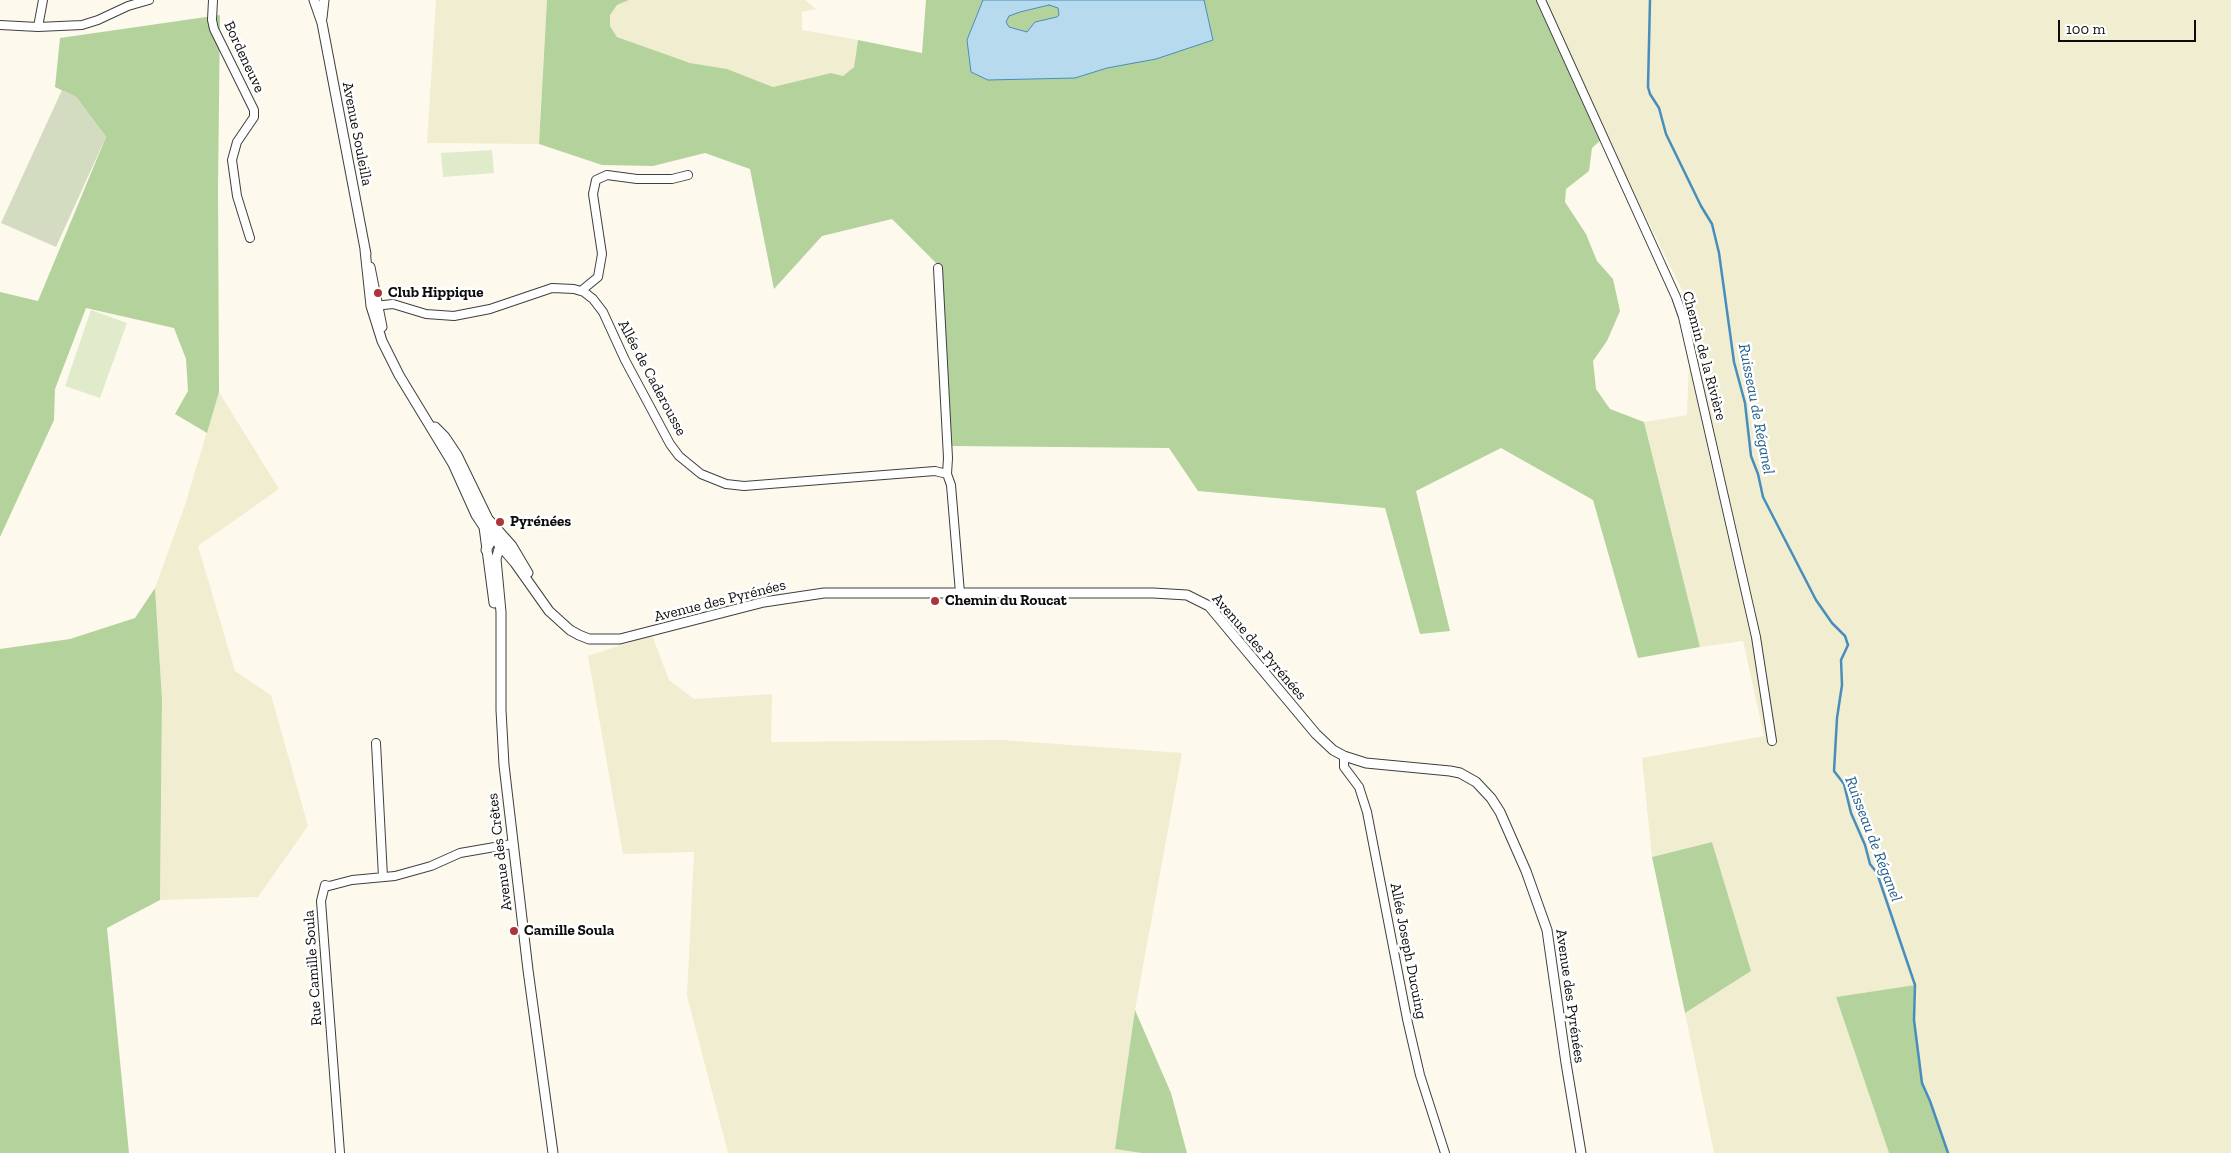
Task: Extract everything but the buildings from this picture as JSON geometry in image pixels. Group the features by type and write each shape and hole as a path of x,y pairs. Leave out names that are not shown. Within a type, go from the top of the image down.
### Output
{"street":[{"path":"38,27 43,0"},
{"path":"0,25 38,27 82,26 128,6 149,0"},
{"name":"Bordeneuve","path":"213,0 212,20 214,29 254,110 254,117 237,142 232,160 237,196 250,238"},
{"name":"Avenue Souleilla","path":"314,0 319,3 325,0"},
{"name":"Avenue Souleilla","path":"314,0 322,23 375,306"},
{"name":"Avenue Souleilla","path":"322,23 325,0"},
{"name":"Chemin de la Rivière","path":"1541,0 1676,297 1683,318 1756,637 1772,741"},
{"path":"375,306 393,304 426,314 454,316 490,309 552,288 563,287 581,291 598,277 602,254 593,194 596,180 607,174 638,179 672,179 688,175"},
{"path":"938,268 948,458 946,474 951,485 960,593"},
{"name":"Allée de Caderousse","path":"581,291 592,298 603,312 625,360 670,444 684,462 700,474 726,484 744,486 935,471 946,474"},
{"name":"Avenue des Pyrénées","path":"375,306 382,341 389,357 457,470 476,515 515,563 549,611 570,630 589,639 606,640 639,635 764,602 824,593 1179,594 1196,598 1209,606 1316,734 1326,744 1344,756 1384,766 1460,773 1476,782 1491,798 1526,871 1547,930 1581,1153"},
{"name":"Avenue des Pyrénées","path":"426,418 445,437 457,455 488,519 504,536 520,558 540,599"},
{"name":"Avenue des Crêtes","path":"484,527 486,550 501,637"},
{"path":"486,550 493,538 504,536"},
{"name":"Avenue des Crêtes","path":"504,536 496,559 501,612 502,740 512,844 553,1153"},
{"path":"497,572 504,565 515,563"},
{"path":"376,743 383,877"},
{"name":"Allée Joseph Ducuing","path":"1344,756 1344,767 1358,787 1367,812 1415,1056 1445,1153"},
{"name":"Rue Camille Soula","path":"340,1153 321,901 325,885 329,886 352,880 412,872 460,853 512,844"}],"shaded area":[{"path":"436,0 547,0 539,144 427,143"},
{"path":"629,0 805,0 816,9 802,12 802,30 858,40 854,67 843,76 831,73 773,87 727,69 690,63 617,37 610,26 610,15 617,5"},
{"path":"1538,0 2231,0 2231,1153 1948,1153 1922,1083 1914,1020 1915,985 1836,997 1889,1153 1714,1153 1685,1013 1751,971 1712,842 1652,857 1642,758 1764,736 1743,641 1700,647 1644,422 1687,415 1691,308"},
{"path":"219,392 279,489 198,546 235,671 271,695 308,826 258,897 160,900 162,699 155,588 185,505"},
{"path":"652,635 669,680 694,699 772,694 771,742 1002,740 1182,753 1135,1010 1115,1149 1142,1153 728,1153 687,996 694,852 623,854 588,656"}],"green space":[{"path":"547,0 629,0 617,5 610,15 610,26 617,37 690,63 727,69 773,87 831,73 843,76 854,67 858,40 922,53 926,0 1538,0 1605,136 1592,148 1589,171 1566,189 1565,202 1586,234 1597,261 1613,279 1620,311 1607,341 1593,361 1596,389 1610,409 1644,422 1700,647 1638,658 1593,500 1501,448 1416,491 1450,631 1420,634 1385,508 1198,491 1169,448 950,446 940,267 892,219 822,236 774,289 750,169 705,153 653,166 602,165 539,144"},
{"path":"220,15 218,189 219,392 207,433 175,414 188,391 186,359 174,328 86,308 55,389 54,420 0,537 0,292 38,301 106,137 76,97 55,87 60,38"},
{"path":"62,90 76,97 106,137 56,247 1,223"},
{"path":"492,150 494,173 443,177 441,153"},
{"path":"91,310 127,323 100,398 65,386"},
{"path":"155,588 162,699 160,900 107,928 129,1153 0,1153 0,649 70,639 135,618"},
{"path":"1712,842 1751,971 1685,1013 1652,857"},
{"path":"1915,985 1914,1020 1922,1083 1948,1153 1889,1153 1836,997"},
{"path":"1135,1010 1171,1093 1187,1153 1142,1153 1115,1149"}],"water":[{"path":"983,0 1204,0 1213,40 1156,59 1107,68 1075,78 988,80 971,72 967,40","holes":["1049,5 1058,8 1059,15 1057,17 1035,22 1027,32 1009,27 1006,22 1009,16 1020,12"]}],"waterway":[{"name":"Ruisseau de Réganel","path":"1650,0 1648,87 1659,108 1666,134 1701,206 1712,224 1719,253 1734,362 1745,403 1751,456 1758,474 1763,497 1816,600 1832,623 1845,636 1848,645 1841,660 1842,685 1837,718 1834,771 1844,784 1851,813 1865,845 1870,864 1877,873 1915,985 1914,1020 1922,1083 1948,1153"}],"place":[{"name":"Club Hippique","path":"378,293"},
{"name":"Pyrénées","path":"500,522"},
{"name":"Chemin du Roucat","path":"935,601"},
{"name":"Camille Soula","path":"514,931"}]}
